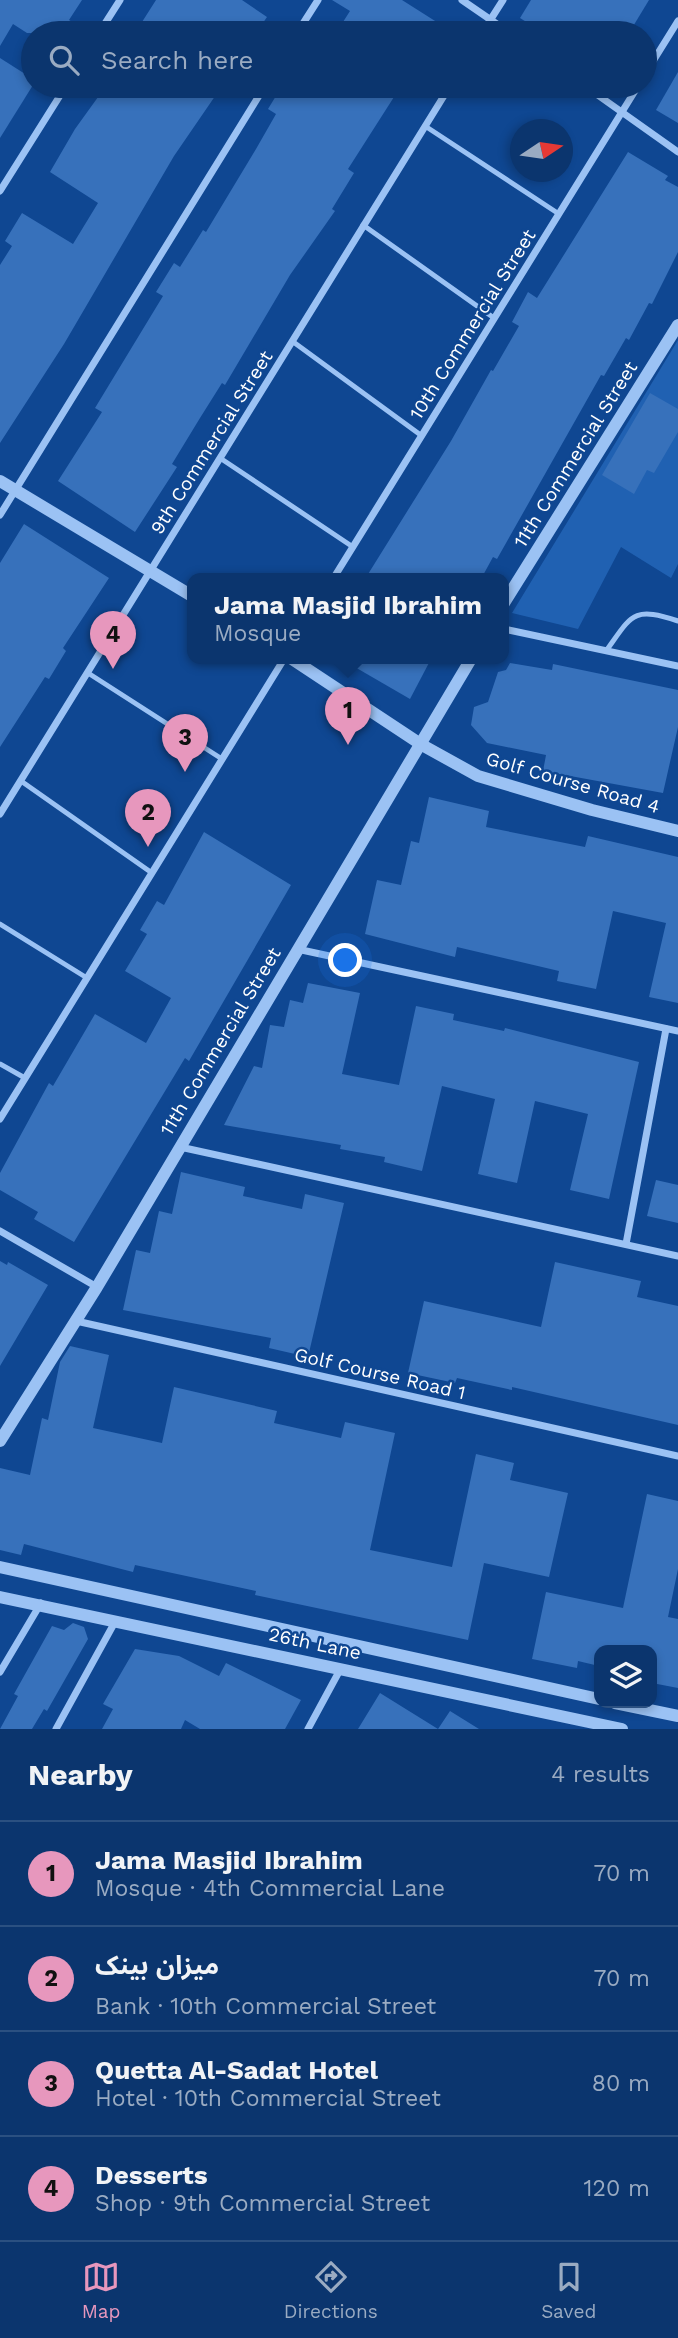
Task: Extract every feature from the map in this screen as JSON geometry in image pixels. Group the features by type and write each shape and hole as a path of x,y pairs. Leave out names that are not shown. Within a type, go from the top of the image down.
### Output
{"street":[{"path":"107,21 120,0"},
{"path":"305,21 318,0"},
{"path":"462,0 490,20 503,0"},
{"path":"657,54 678,20"},
{"path":"0,191 58,98"},
{"path":"0,515 258,98"},
{"name":"9th Commercial Street","path":"0,814 442,98"},
{"path":"603,98 678,152"},
{"name":"10th Commercial Street","path":"337,573 630,98"},
{"name":"11th Commercial Street","path":"509,595 678,325"},
{"path":"0,481 187,593"},
{"path":"509,630 678,666"},
{"path":"0,1119 281,664"},
{"name":"Golf Course Road 4","path":"300,664 422,745 478,776 592,810 678,831"},
{"name":"11th Commercial Street","path":"0,1441 97,1287 468,664"},
{"path":"297,949 678,1031"},
{"path":"626,1244 666,1028"},
{"path":"180,1147 678,1256"},
{"path":"0,1231 97,1287"},
{"name":"Golf Course Road 1","path":"76,1321 678,1456"},
{"path":"0,1567 594,1698"},
{"name":"26th Lane","path":"0,1597 41,1603 622,1729"},
{"path":"0,1672 41,1603"},
{"path":"56,1729 116,1620"},
{"path":"308,1729 341,1668"},
{"path":"639,1708 678,1716"}],"lane":[{"path":"425,126 559,214"},
{"path":"363,225 494,318"},
{"path":"292,341 422,436"},
{"path":"220,458 353,547"},
{"path":"606,651 629,620 639,614 650,612 678,621"},
{"path":"88,673 222,759"},
{"path":"21,781 152,873"},
{"path":"0,924 87,978"},
{"path":"0,1064 25,1079"}],"shaded area":[{"path":"678,340 678,564 671,578 621,547 578,629 512,613"}],"building":[{"path":"0,0 82,0 71,21 21,21 21,29 13,24 0,46"},
{"path":"156,0 242,0 267,17 264,21 143,21"},
{"path":"332,0 402,0 435,21 344,21 350,11"},
{"path":"531,0 649,0 636,21 525,21 520,18"},
{"path":"0,58 21,71 21,98 25,98 0,138"},
{"path":"678,72 678,123 656,110"},
{"path":"97,98 214,98 174,156 64,344 0,443 0,265 12,246 5,241 22,213 73,244 98,203 50,172 75,129"},
{"path":"275,98 393,98 348,169 354,173 332,209 335,211 290,275 225,385 222,383 200,418 172,464 177,467 135,532 58,481 102,412 95,408 163,296 156,292 174,263 180,267 203,230 206,232 276,114 268,109"},
{"path":"628,152 668,176 665,180 678,187 678,252 652,304 649,303 629,340 626,338 604,376 601,375 497,559 493,557 484,573 369,573 519,326 512,322 528,292 537,298"},
{"path":"650,393 678,409 678,432 654,473 647,470 634,494 602,475"},
{"path":"24,524 109,578 63,648 66,651 49,679 45,677 0,747 0,563"},
{"path":"510,663 552,670 553,664 678,690 678,727 663,793 543,771 546,755 487,743 471,725 474,707 488,702 498,672 506,670"},
{"path":"350,664 428,664 410,699"},
{"path":"429,797 489,811 486,827 585,847 588,836 678,857 678,1003 649,997 666,923 613,911 596,989 557,981 559,971 457,947 455,957 365,934 377,880 401,885 411,841 419,843"},
{"path":"204,832 291,885 189,1061 185,1058 74,1242 34,1219 38,1212 0,1190 0,1173 49,1083 53,1086 95,1014 146,1043 171,998 125,971 147,934 140,930 157,901 164,905"},
{"path":"308,983 360,993 342,1074 399,1085 416,1006 454,1014 453,1020 504,1031 505,1028 639,1062 609,1199 570,1190 588,1114 535,1101 517,1183 478,1174 495,1099 442,1086 422,1171 384,1162 385,1157 340,1149 341,1145 224,1125 254,1066 262,1068 270,1025 284,1027 290,1000 303,1003"},
{"path":"181,1172 245,1187 243,1196 302,1209 305,1194 344,1203 308,1357 269,1348 271,1338 123,1310 136,1250 150,1253 159,1211 172,1214"},
{"path":"656,1180 678,1185 678,1223 647,1216"},
{"path":"0,1261 7,1265 8,1262 48,1285 0,1366"},
{"path":"555,1262 641,1281 637,1297 678,1306 678,1425 512,1387 512,1390 457,1378 455,1383 408,1373 424,1301 541,1327"},
{"path":"70,1346 109,1355 93,1428 162,1443 174,1387 277,1411 274,1423 341,1438 345,1422 395,1433 370,1550 452,1567 476,1454 514,1463 510,1480 568,1493 549,1577 484,1563 468,1640 255,1595 256,1591 135,1565 133,1572 24,1544 21,1555 0,1550 0,1468 30,1475 42,1418 48,1420 60,1362"},
{"path":"647,1494 678,1501 678,1569 668,1617 678,1619 678,1688 657,1684 657,1645 594,1645 594,1665 578,1661 577,1668 532,1659 546,1592 623,1608"},
{"path":"73,1623 84,1627 88,1639 47,1711 44,1709 32,1729 0,1729 18,1696 14,1694 52,1626 64,1630"},
{"path":"135,1649 179,1656 219,1676 226,1663 301,1700 285,1729 200,1729 185,1720 181,1729 102,1729 113,1709 103,1704"},
{"path":"380,1693 438,1729 358,1729"},
{"path":"450,1711 479,1729 438,1729"}],"place":[{"name":"Desserts","path":"113,669"},
{"name":"Jama Masjid Ibrahim","path":"348,745"},
{"name":"Quetta Al-Sadat Hotel","path":"185,772"},
{"name":"میزان بینک","path":"148,847"}]}
